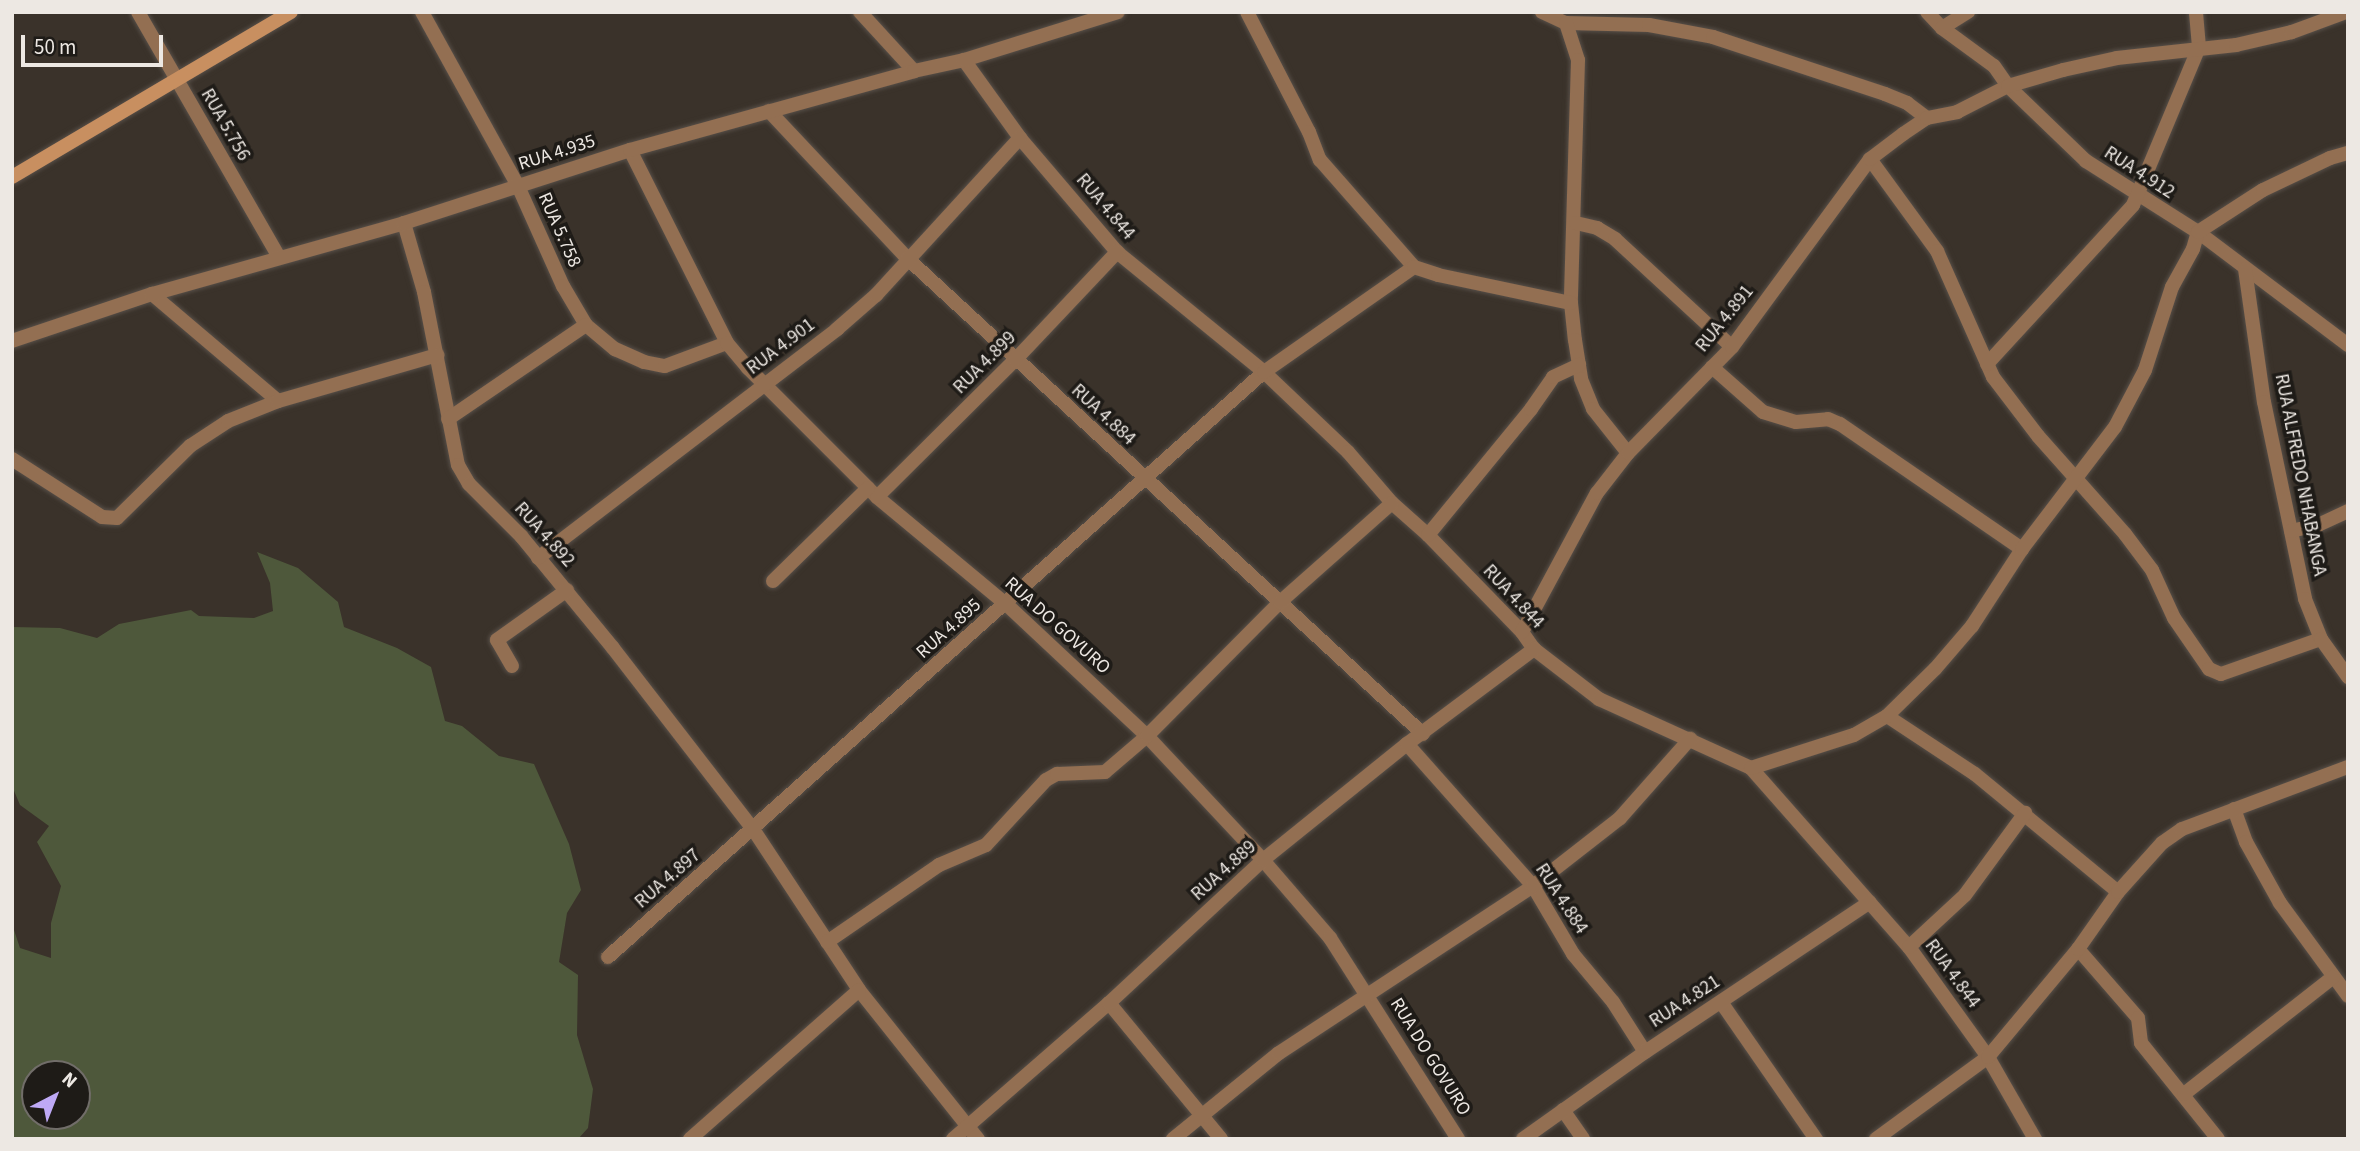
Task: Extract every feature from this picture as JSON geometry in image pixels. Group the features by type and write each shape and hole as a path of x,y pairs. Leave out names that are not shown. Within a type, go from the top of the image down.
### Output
{"main road":[{"path":"13,177 291,12"}],"street":[{"name":"RUA 5.756","path":"138,12 279,257"},
{"name":"RUA 5.758","path":"422,12 518,186 563,285 586,325 615,349 644,362 665,366 727,343"},
{"path":"860,12 914,71"},
{"name":"RUA 4.935","path":"12,341 152,294 404,223 630,150 914,71 964,60 1118,12"},
{"path":"1247,12 1309,132 1320,160 1414,267 1438,275 1571,303"},
{"path":"1542,12 1566,23 1648,25 1713,37 1885,94 1907,103 1927,118"},
{"name":"RUA 4.912","path":"1927,12 1942,28 1994,66 2008,86 2086,160 2136,195 2197,232 2348,345"},
{"path":"1942,28 1968,12"},
{"path":"1987,364 2133,205 2199,47 2196,12"},
{"name":"RUA 4.891","path":"1522,632 1597,492 1628,453 1732,346 1870,159 1927,118 1958,112 2008,86 2117,58 2247,43 2292,32 2346,12"},
{"path":"1566,23 1578,60 1574,152 1576,223 1571,303 1579,365 1593,410 1628,453"},
{"name":"RUA 4.844","path":"964,60 1020,138 1117,252 1264,372 1348,452 1392,503 1428,535 1522,632 1534,649 1599,699 1751,768 1909,947 1988,1058 2035,1139"},
{"name":"RUA 4.884","path":"769,111 908,258 1015,360 1423,733"},
{"name":"RUA 4.901","path":"538,558 837,329 876,295 1020,138"},
{"name":"RUA DO GOVURO","path":"630,150 727,343 873,493 1006,604 1147,736 1264,860 1330,938 1458,1139"},
{"path":"1751,768 1854,735 1886,716 1935,669 1972,626 2022,549 2115,427 2145,370 2172,286 2193,249 2197,232 2263,190 2330,158 2348,153"},
{"path":"1870,159 1937,251 1987,364 2038,436 2152,570 2174,618 2214,673 2221,674 2321,639"},
{"name":"RUA 4.892","path":"404,223 438,355 458,465 469,484 567,590 753,829 859,990 978,1139"},
{"path":"1576,223 1597,228 1615,239 1732,346"},
{"name":"RUA 4.899","path":"773,581 873,493 1015,360 1117,252"},
{"name":"RUA 4.895","path":"753,829 1264,372 1414,267"},
{"name":"RUA ALFREDO NHABANGA","path":"2245,269 2264,402 2305,599 2321,639 2346,671"},
{"path":"152,294 278,401"},
{"path":"448,419 586,325"},
{"path":"12,458 102,517 117,518 190,446 228,421 278,401 438,355"},
{"path":"1428,535 1531,409 1553,377 1579,365"},
{"path":"1712,367 1763,412 1796,422 1828,419 1840,424 2022,549"},
{"path":"827,942 939,865 986,845 1046,780 1057,774 1105,772 1147,736 1280,602 1392,503"},
{"path":"2291,531 2318,526 2348,511"},
{"path":"512,666 497,640 567,590"},
{"name":"RUA 4.889","path":"953,1139 1109,1003 1264,860 1407,744 1534,649"},
{"path":"1886,716 1975,774 2118,892"},
{"path":"1173,1139 1279,1053 1533,886 1620,818 1690,739"},
{"name":"RUA 4.884","path":"1407,744 1533,886 1573,954 1613,1002 1645,1052"},
{"path":"1876,1139 1988,1058 2078,949 2118,892 2162,843 2182,829 2348,767"},
{"path":"2234,808 2265,879 2348,996"},
{"path":"1909,947 1965,895 2025,813"},
{"name":"RUA 4.897","path":"608,957 753,829"},
{"name":"RUA 4.821","path":"1523,1139 1645,1052 1870,902"},
{"path":"2078,949 2138,1018 2141,1043 2218,1139"},
{"path":"2184,1094 2333,976"},
{"path":"690,1139 859,990"},
{"path":"1721,1002 1816,1139"},
{"path":"1109,1003 1221,1139"},
{"path":"1563,1110 1583,1139"}],"green space":[{"path":"257,552 298,568 338,602 344,627 397,648 431,667 445,721 462,726 499,756 534,764 569,844 581,890 567,913 559,962 578,975 577,1035 593,1089 588,1128 578,1139 12,1139 12,924 20,948 51,958 51,923 61,886 37,842 49,826 20,805 12,786 12,627 60,628 97,638 119,624 191,610 199,616 254,618 273,611 270,583"}]}
